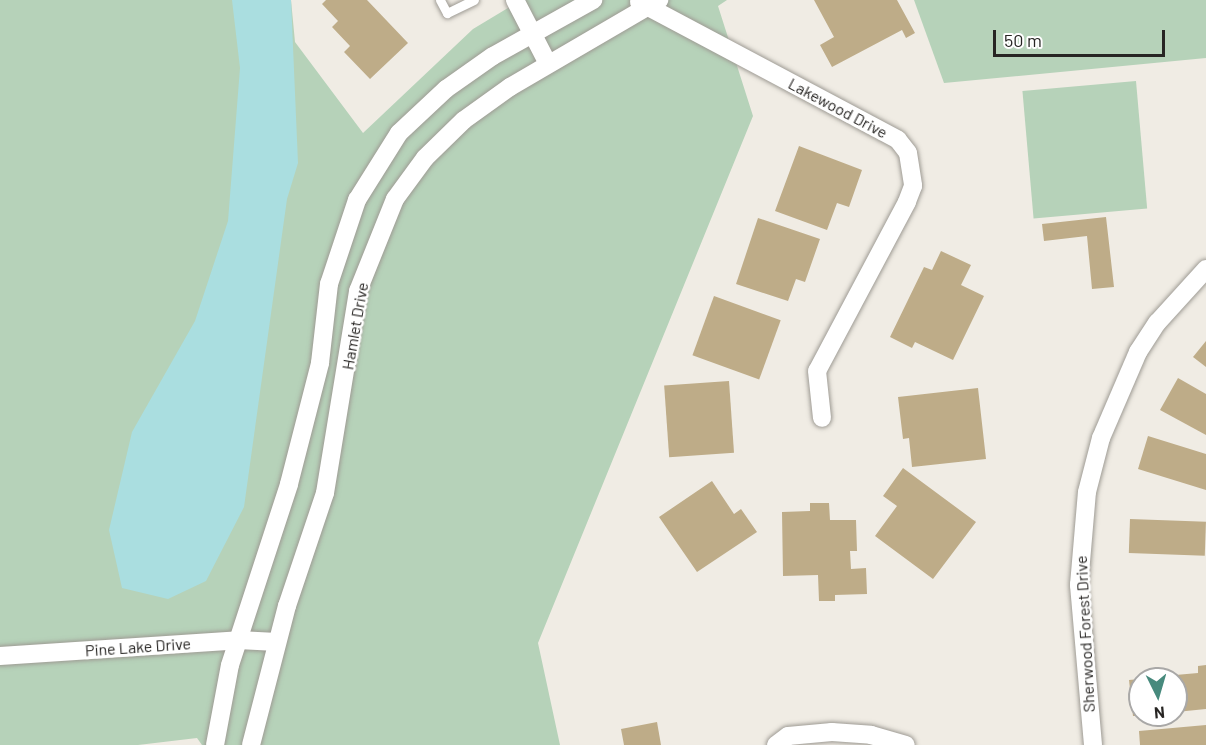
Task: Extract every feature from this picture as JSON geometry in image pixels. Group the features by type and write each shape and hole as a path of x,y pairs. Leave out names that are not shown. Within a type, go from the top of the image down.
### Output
{"street":[{"path":"515,0 548,64"},
{"path":"585,2 597,35"},
{"name":"Hamlet Drive","path":"215,745 238,640 290,484 320,363 328,284 357,200 399,133 446,89 585,2"},
{"name":"Hamlet Drive","path":"250,745 277,642 325,493 358,291 395,199 425,158 464,120 647,2"},
{"name":"Lakewood Drive","path":"647,2 898,140 908,153 913,186 907,202 817,371 822,418"},
{"name":"Sherwood Forest Drive","path":"1093,745 1079,585 1088,492 1101,438 1138,352 1157,323 1206,269"},
{"name":"Pine Lake Drive","path":"0,657 238,640 277,642"},
{"path":"776,745 788,736 832,732 871,735 906,745"}],"lane":[{"path":"440,0 447,13 474,0"}],"green space":[{"path":"0,0 291,0 295,42 363,133 473,29 521,0 727,0 718,6 753,116 538,643 560,745 202,745 197,738 138,745 0,745"},
{"path":"914,0 1206,0 1206,58 944,83"},
{"path":"1136,81 1147,209 1034,218 1022,91"}],"water":[{"path":"232,0 291,0 298,163 287,199 244,507 206,581 168,599 122,588 109,530 132,432 195,321 228,221 240,68"}],"building":[{"path":"326,0 367,0 408,43 370,79 344,52 350,46 332,27 338,21 322,4"},
{"path":"814,0 897,0 915,33 906,38 902,30 832,67 820,45 834,37"},
{"path":"799,146 862,170 849,207 837,203 827,230 775,211"},
{"path":"1106,217 1114,287 1092,289 1087,236 1044,241 1042,224"},
{"path":"758,218 820,239 805,282 796,279 788,301 736,284"},
{"path":"941,251 971,265 961,285 984,296 953,360 915,342 912,348 890,337 924,267 932,270"},
{"path":"714,296 781,320 759,379 692,355"},
{"path":"1206,341 1206,367 1193,357"},
{"path":"1178,378 1206,394 1206,435 1160,410"},
{"path":"729,381 734,453 669,457 664,386"},
{"path":"978,388 986,459 912,467 909,438 903,439 898,397"},
{"path":"1148,436 1206,454 1206,490 1138,469"},
{"path":"903,468 976,522 933,579 875,536 897,506 883,496"},
{"path":"712,481 734,514 741,509 757,532 697,572 659,517"},
{"path":"810,503 829,503 830,520 856,520 857,551 850,551 851,569 866,568 867,594 835,595 835,601 819,601 818,575 783,576 782,512 810,511"},
{"path":"1130,519 1206,522 1205,556 1129,553"},
{"path":"1206,665 1206,709 1188,711 1188,674 1198,673 1198,666"},
{"path":"657,722 661,745 624,745 621,729"},
{"path":"1206,725 1206,745 1140,745 1139,731"}]}
